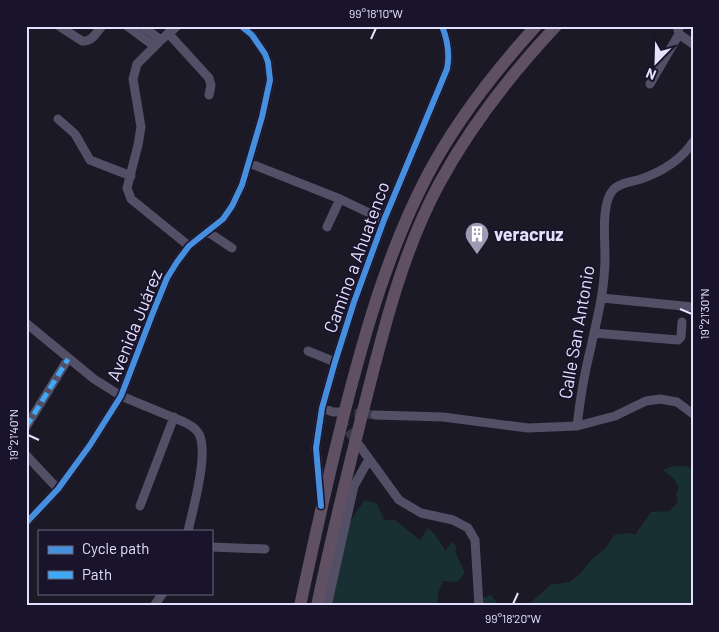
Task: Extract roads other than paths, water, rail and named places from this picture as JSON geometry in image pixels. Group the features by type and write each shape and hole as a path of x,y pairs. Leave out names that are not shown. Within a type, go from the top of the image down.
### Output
{"highway":[{"path":"300,606 321,506 374,303 410,211 436,160 470,108 495,74 536,26"},
{"path":"317,606 378,347 414,238 438,185 466,136 497,93 556,26"}],"street":[{"path":"63,27 86,41 93,38 102,26"},
{"path":"127,26 161,40"},
{"path":"142,26 209,78 211,85 209,95"},
{"path":"176,26 137,64 133,79 141,126 127,188 131,199 189,246"},
{"name":"Avenida Juárez","path":"26,523 58,489 90,445 121,396 168,278 189,246 223,219 232,206 249,163 270,80 265,54 252,35 241,26"},
{"name":"Camino a Ahuatenco","path":"321,506 316,448 322,408 354,302 384,220 447,69 449,58 448,45 442,26"},
{"path":"650,84 679,30 693,44"},
{"path":"58,119 75,134 90,160 131,176"},
{"name":"Calle San Antonio","path":"576,426 602,298 607,203 611,192 620,186 658,172 691,147"},
{"path":"249,163 340,199 384,220"},
{"path":"327,227 340,199"},
{"path":"208,232 232,248"},
{"path":"602,298 693,307"},
{"path":"594,333 678,340 681,337 682,322"},
{"path":"26,323 94,379 121,396 193,427 198,433 202,442 203,455 188,530"},
{"path":"308,351 335,362"},
{"path":"26,427 68,359"},
{"path":"375,415 443,418 528,428 576,426 615,416 646,401 660,399 676,402 693,414"},
{"path":"322,408 338,415"},
{"path":"140,506 174,418"},
{"path":"359,445 399,500 421,513 452,520 468,528 475,540 479,606"},
{"path":"26,455 58,489"},
{"path":"327,606 354,486 369,459"},
{"path":"212,547 265,549"},
{"path":"154,606 162,594"}],"tunnel":[{"path":"341,412 375,415"},
{"path":"340,420 357,443"}],"place":[{"name":"veracruz","path":"477,255"}]}
